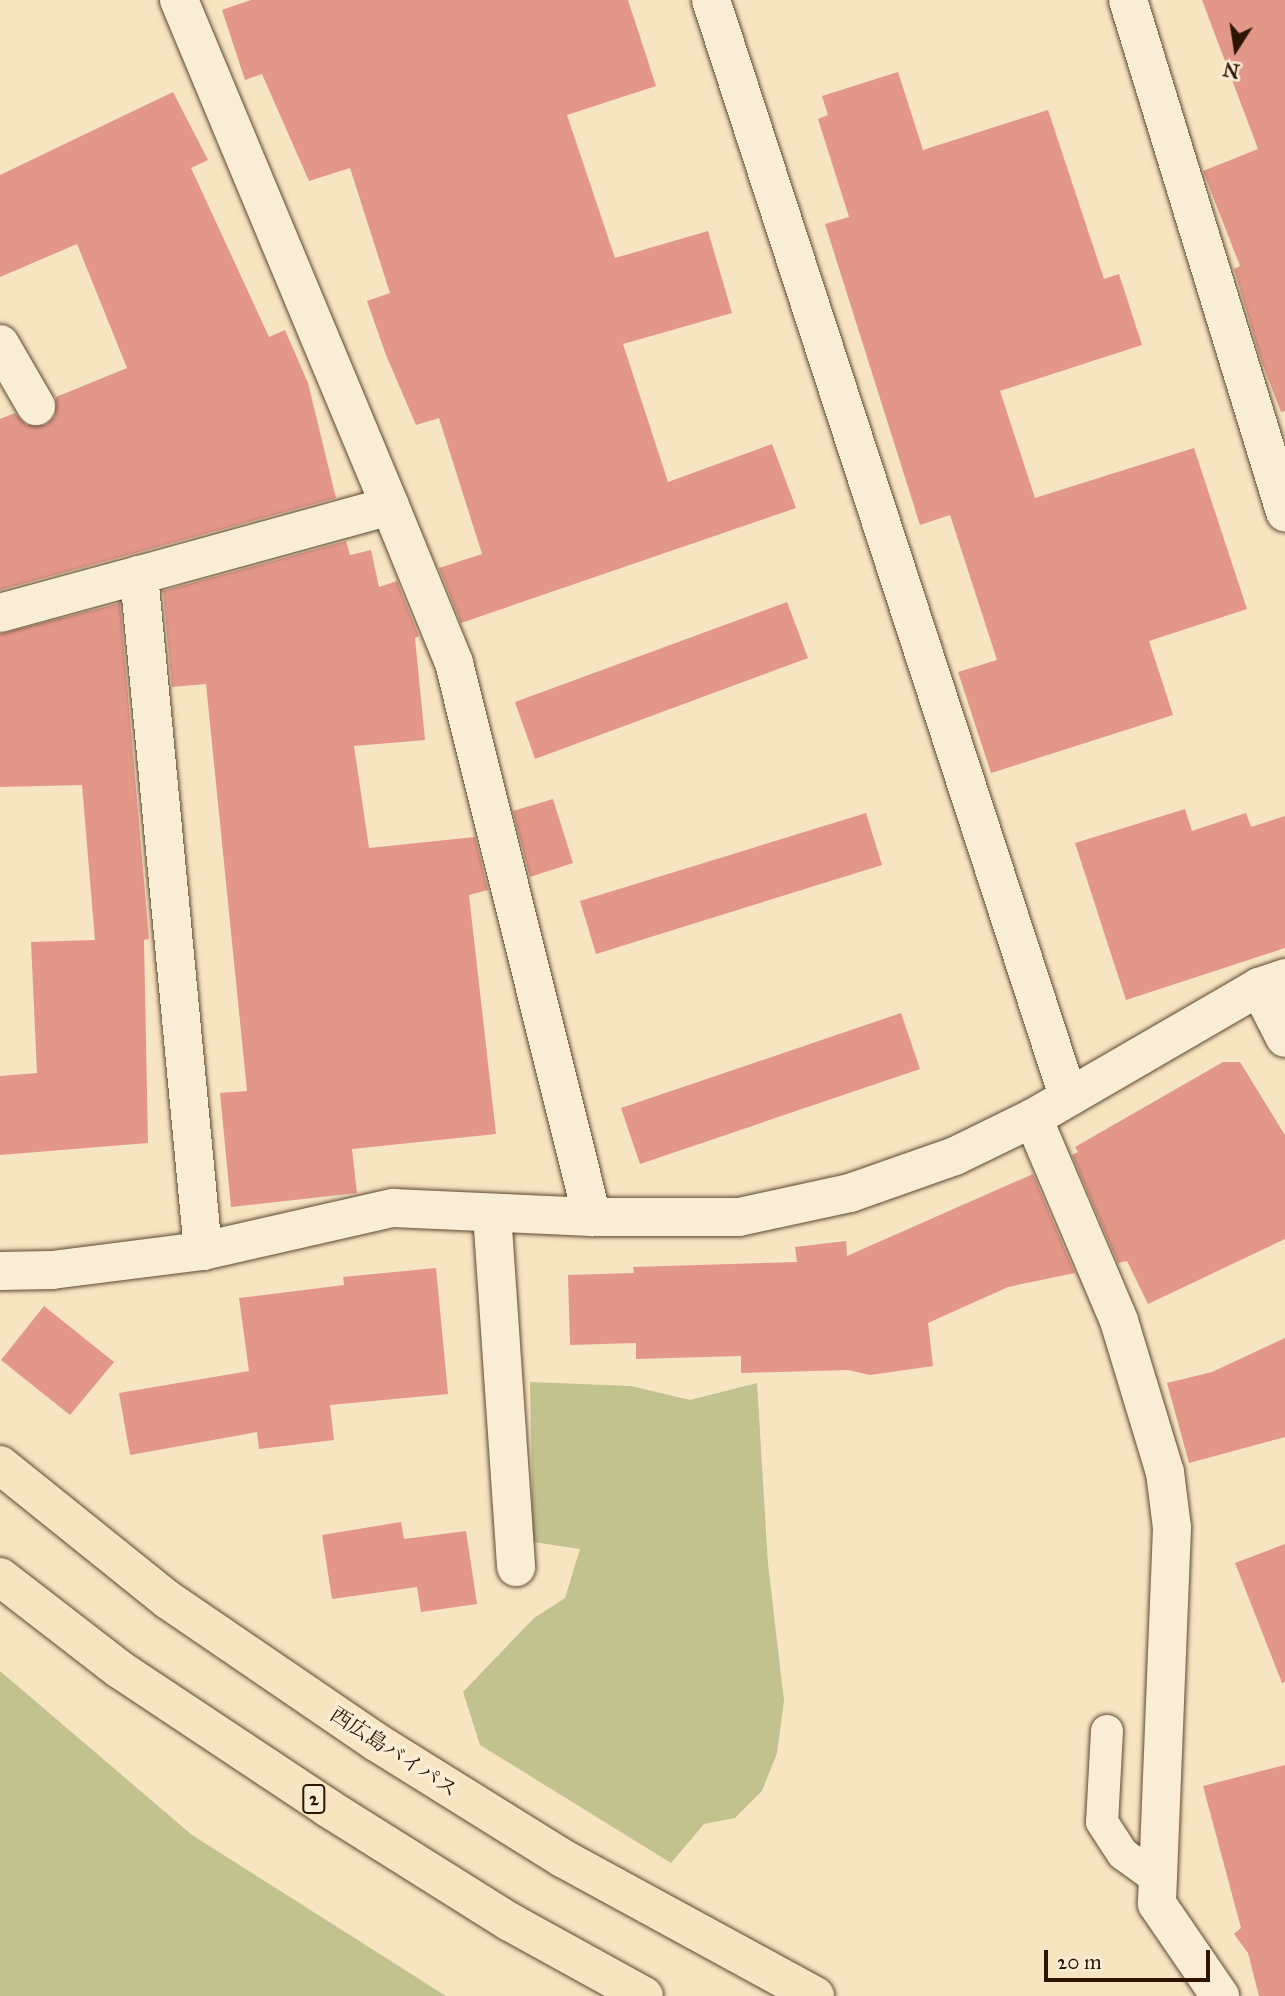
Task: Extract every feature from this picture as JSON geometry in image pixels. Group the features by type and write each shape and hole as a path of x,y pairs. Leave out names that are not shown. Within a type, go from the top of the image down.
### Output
{"highway":[{"name":"西広島バイパス","path":"0,1465 168,1600 376,1742 564,1859 815,1996"},
{"name":"2","path":"0,1577 120,1669 328,1808 510,1922 644,1996"}],"street":[{"path":"179,0 454,663 592,1217"},
{"path":"711,0 1068,1097"},
{"path":"1128,0 1285,512"},
{"path":"0,344 36,406"},
{"path":"0,613 390,506"},
{"path":"139,575 203,1251"},
{"path":"0,1271 52,1270 203,1251 393,1208 592,1217 739,1217 850,1193 955,1156 1032,1118 1272,983 1285,1038"},
{"path":"1032,1118 1119,1321 1165,1472 1172,1528 1157,1904 1220,1996"},
{"path":"492,1213 516,1567"}],"lane":[{"path":"1107,1731 1102,1822 1123,1854 1156,1878"}],"green space":[{"path":"530,1382 631,1386 690,1400 757,1383 768,1564 784,1701 777,1753 762,1791 735,1818 704,1824 671,1863 480,1745 463,1692 534,1618 565,1598 580,1549 533,1542"},
{"path":"0,1671 192,1835 446,1996 0,1996"}],"building":[{"path":"251,0 628,0 656,86 567,115 615,258 708,231 732,313 623,344 668,482 772,444 796,508 461,623 439,568 482,554 439,418 416,425 386,355 367,301 390,293 350,168 309,181 262,74 245,80 222,10"},
{"path":"1202,0 1285,0 1285,411 1281,412 1261,360 1234,269 1240,266 1203,171 1258,149"},
{"path":"898,72 923,150 1048,110 1104,279 1119,274 1142,345 1000,391 1035,498 1194,448 1247,609 1149,641 1173,715 991,773 958,672 997,660 950,515 920,525 825,224 849,217 818,119 828,115 822,96"},
{"path":"173,92 208,160 191,168 269,337 285,330 308,383 336,498 0,590 0,419 15,413 26,425 46,425 55,416 56,397 127,368 77,244 0,277 0,175"},
{"path":"346,541 350,555 371,550 379,587 397,581 419,636 415,638 425,740 354,746 369,848 475,837 488,890 469,895 496,1134 352,1149 357,1193 231,1207 220,1093 247,1091 206,684 172,687 163,591"},
{"path":"787,602 808,658 535,759 515,702"},
{"path":"120,603 149,939 144,940 148,1143 0,1155 0,1076 37,1073 31,942 95,940 82,785 0,787 0,634"},
{"path":"553,799 573,863 530,877 513,811"},
{"path":"1185,809 1192,831 1246,813 1251,827 1285,816 1285,948 1126,1000 1075,843"},
{"path":"866,813 882,865 596,954 580,901"},
{"path":"901,1013 920,1069 640,1164 621,1108"},
{"path":"1223,1062 1240,1062 1285,1135 1285,1239 1148,1304 1127,1261 1118,1263 1072,1155 1078,1152 1075,1147"},
{"path":"1033,1174 1075,1273 1008,1287 928,1323 933,1366 870,1375 848,1370 741,1373 741,1356 636,1359 636,1343 570,1345 568,1275 634,1273 633,1267 797,1262 795,1247 846,1241 847,1256"},
{"path":"436,1268 448,1394 330,1405 334,1440 259,1449 257,1432 130,1455 119,1393 249,1371 239,1298 344,1285 343,1277"},
{"path":"44,1306 114,1362 70,1415 1,1360"},
{"path":"1285,1338 1285,1437 1189,1463 1167,1383 1212,1372"},
{"path":"401,1522 404,1539 466,1531 477,1604 421,1612 417,1587 332,1599 322,1535"},
{"path":"1285,1544 1285,1682 1282,1683 1235,1563"},
{"path":"1285,1765 1285,1996 1259,1996 1248,1953 1234,1934 1241,1928 1203,1786"}]}
